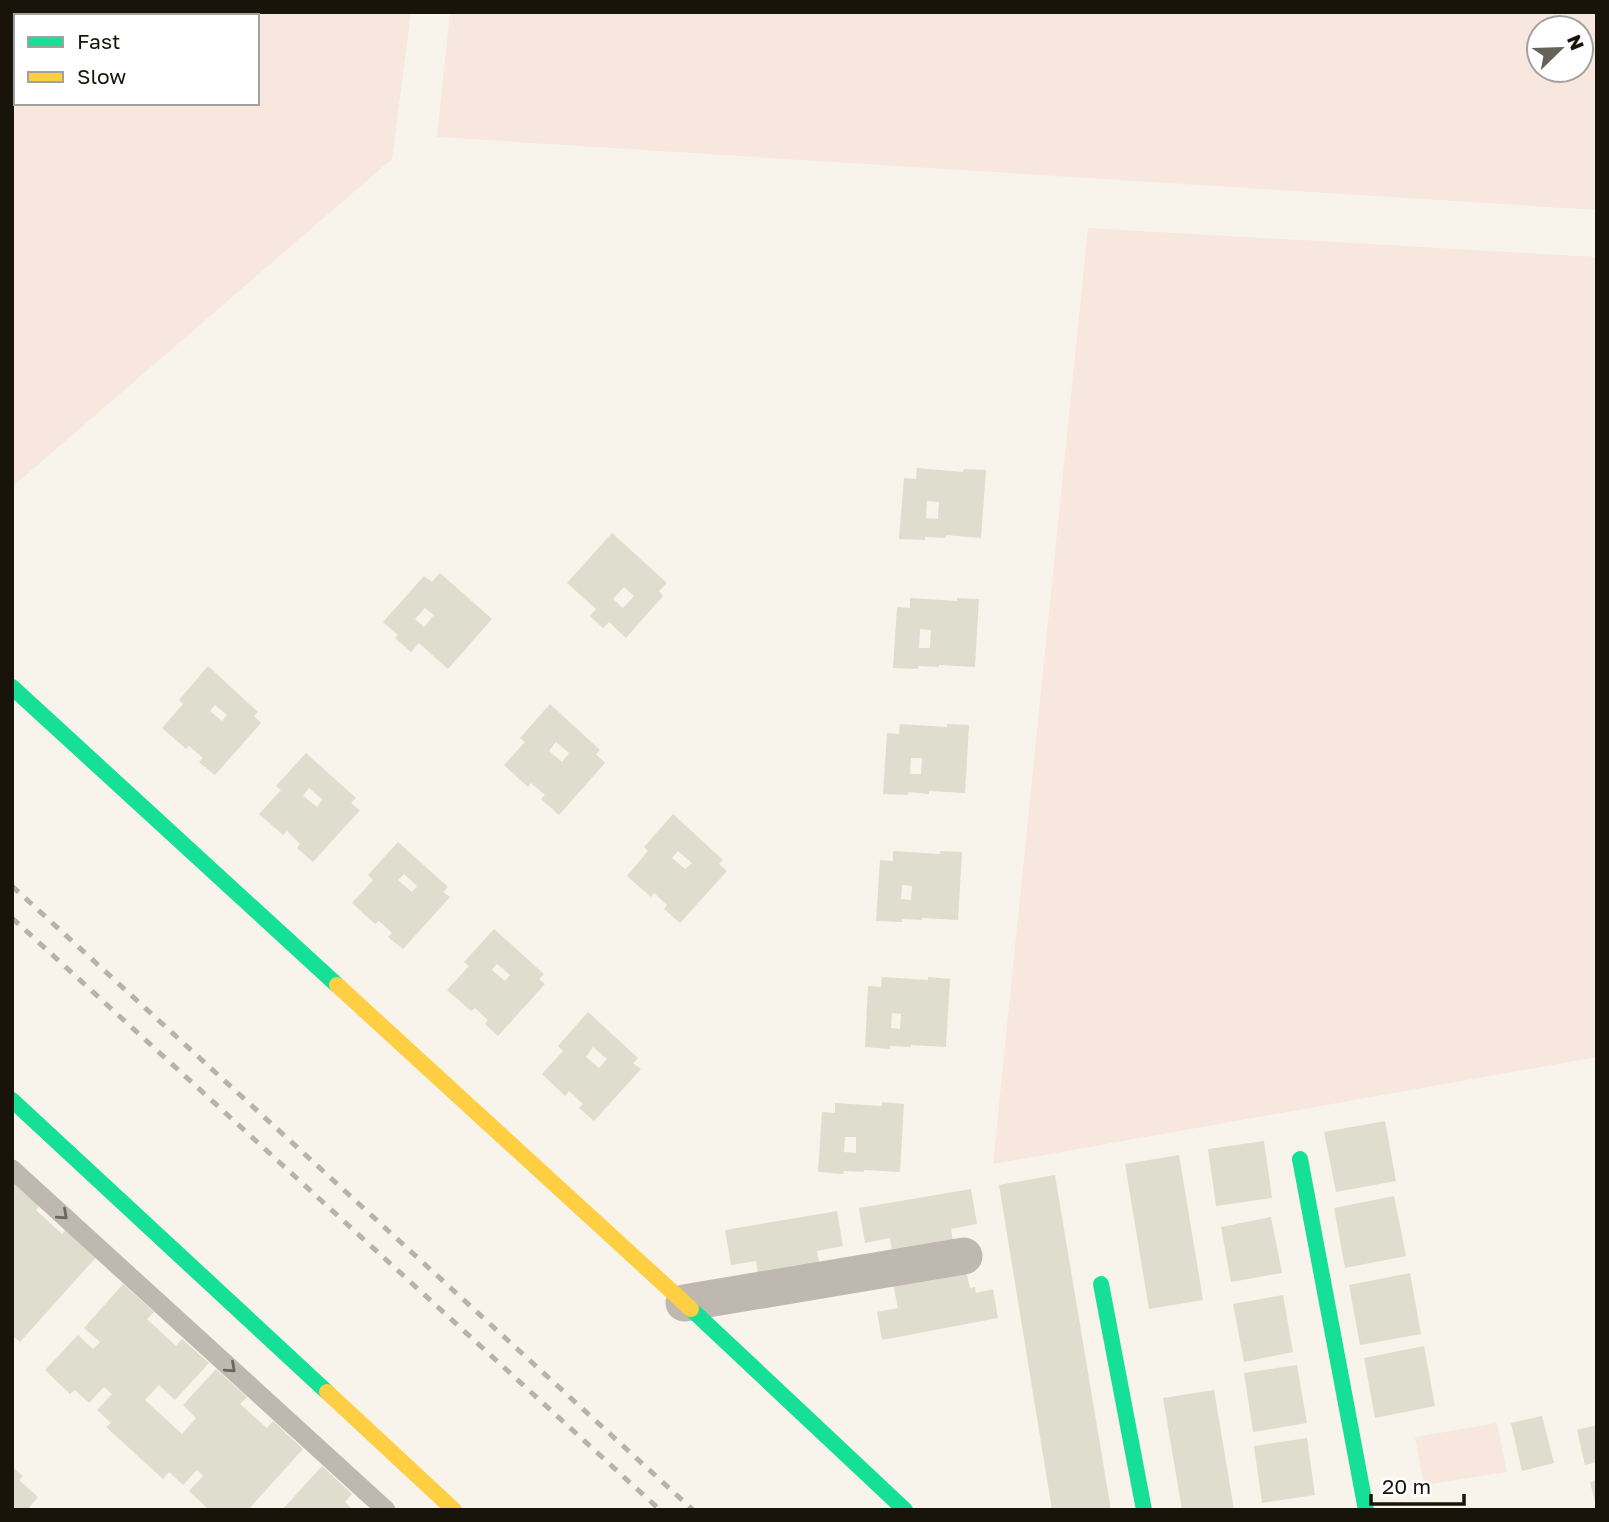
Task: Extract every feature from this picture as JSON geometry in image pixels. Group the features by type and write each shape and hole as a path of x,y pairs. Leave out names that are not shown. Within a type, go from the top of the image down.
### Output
{"street":[{"path":"12,687 684,1303 905,1510"},
{"path":"12,1100 454,1510"},
{"path":"1300,1159 1366,1510"},
{"path":"684,1303 964,1256"},
{"path":"1101,1284 1144,1510"}],"lane":[{"path":"12,1169 386,1510"}],"shaded area":[{"path":"12,12 411,12 392,159 12,487"},
{"path":"450,12 1597,12 1597,210 437,137"},
{"path":"1088,228 1597,257 1597,1057 993,1164"},
{"path":"1497,1423 1507,1472 1424,1485 1415,1437"}],"building":[{"path":"917,468 963,472 964,469 986,470 981,538 946,535 945,538 925,537 925,540 899,539 904,478 916,479","holes":["927,501 939,502 938,519 926,518"]},
{"path":"612,533 667,583 659,591 663,596 626,638 609,622 603,628 590,616 596,609 567,583","holes":["624,587 634,596 623,608 613,599"]},
{"path":"440,573 492,619 448,669 419,643 411,652 395,638 398,635 383,622 424,576 432,582","holes":["425,608 434,615 424,627 415,619"]},
{"path":"910,598 957,601 957,598 979,599 975,667 939,665 919,666 918,669 893,668 897,607 910,608","holes":["920,629 931,630 930,648 919,648"]},
{"path":"208,666 258,712 254,716 261,723 215,775 199,762 203,758 189,746 186,749 162,728 183,704 179,700","holes":["215,705 227,715 222,721 210,711"]},
{"path":"550,704 600,750 596,754 605,763 559,815 541,799 545,795 531,783 528,787 504,765 525,742 520,738","holes":["556,742 569,753 562,762 549,751"]},
{"path":"900,724 947,727 947,724 969,725 965,793 929,791 929,794 883,794 887,733 899,734","holes":["911,758 922,758 921,774 910,774"]},
{"path":"306,753 356,798 351,803 360,810 313,862 297,848 300,844 287,831 283,835 259,814 281,790 276,786","holes":["309,788 322,799 317,807 303,796"]},
{"path":"673,814 723,860 719,864 727,871 680,923 664,909 667,905 654,893 651,897 627,876 648,851 644,847","holes":["678,851 692,863 685,869 672,858"]},
{"path":"398,842 448,887 443,892 450,897 403,949 388,937 392,933 379,921 375,924 352,903 373,880 368,875","holes":["404,874 417,886 412,892 398,880"]},
{"path":"893,851 940,854 940,851 962,852 958,920 922,918 902,919 902,922 876,921 880,860 893,861","holes":["902,885 912,886 911,900 901,899"]},
{"path":"494,929 544,974 539,979 545,984 498,1036 485,1024 488,1020 475,1008 471,1011 447,990 469,966 464,962","holes":["497,964 510,975 505,981 492,970"]},
{"path":"882,977 950,979 946,1047 865,1047 868,986 881,987","holes":["892,1013 901,1014 900,1029 891,1028"]},
{"path":"588,1012 638,1058 633,1063 641,1069 594,1121 579,1108 583,1104 569,1091 565,1096 542,1074 563,1051 558,1046","holes":["593,1047 607,1059 599,1068 586,1057"]},
{"path":"882,1102 904,1104 900,1172 818,1172 822,1112 835,1113 835,1103 882,1106","holes":["845,1137 856,1137 856,1153 844,1152"]},
{"path":"1385,1121 1396,1181 1336,1192 1324,1132"},
{"path":"1264,1141 1272,1198 1216,1206 1208,1149"},
{"path":"1179,1155 1203,1300 1149,1309 1125,1164"},
{"path":"1055,1175 1111,1510 1052,1510 999,1185"},
{"path":"12,1176 42,1203 36,1210 62,1234 68,1227 98,1255 20,1342 12,1335"},
{"path":"971,1189 977,1224 951,1229 954,1248 893,1259 890,1238 865,1243 859,1208"},
{"path":"1394,1196 1406,1256 1345,1268 1334,1208"},
{"path":"837,1211 843,1246 817,1251 821,1271 759,1281 756,1261 731,1265 725,1230"},
{"path":"1271,1217 1282,1273 1231,1282 1221,1227"},
{"path":"966,1270 970,1288 975,1287 976,1293 993,1289 998,1318 882,1340 877,1312 898,1308 893,1284"},
{"path":"1410,1273 1421,1334 1360,1345 1349,1285"},
{"path":"123,1284 154,1312 147,1319 176,1346 182,1339 209,1363 175,1400 159,1385 145,1400 182,1434 196,1418 183,1405 216,1369 247,1397 240,1404 267,1428 273,1421 303,1449 248,1510 209,1510 189,1491 203,1476 197,1470 183,1485 169,1472 163,1479 106,1427 111,1423 97,1410 112,1394 104,1387 89,1403 75,1390 70,1394 45,1370 78,1335 93,1349 100,1342 84,1328"},
{"path":"1283,1295 1293,1352 1244,1362 1233,1304"},
{"path":"1424,1346 1435,1406 1375,1418 1364,1358"},
{"path":"1297,1365 1307,1423 1253,1432 1244,1373"},
{"path":"1214,1390 1234,1510 1182,1510 1163,1398"},
{"path":"1542,1416 1554,1463 1522,1471 1511,1423"},
{"path":"1597,1425 1597,1462 1585,1465 1577,1430"},
{"path":"1307,1438 1315,1495 1262,1503 1254,1446"},
{"path":"322,1466 352,1494 345,1502 353,1510 282,1510"},
{"path":"12,1467 23,1476 19,1480 38,1497 27,1510 12,1510"},
{"path":"1597,1480 1597,1506 1596,1506 1590,1482"}],"railway":[{"path":"12,886 693,1510"},
{"path":"12,918 660,1510"}],"traffic: fast":[{"path":"12,687 337,985"},
{"path":"12,1100 327,1392"},
{"path":"1300,1159 1366,1510"},
{"path":"1101,1284 1144,1510"},
{"path":"691,1309 905,1510"}],"traffic: slow":[{"path":"337,985 691,1309"},
{"path":"327,1392 454,1510"}]}
